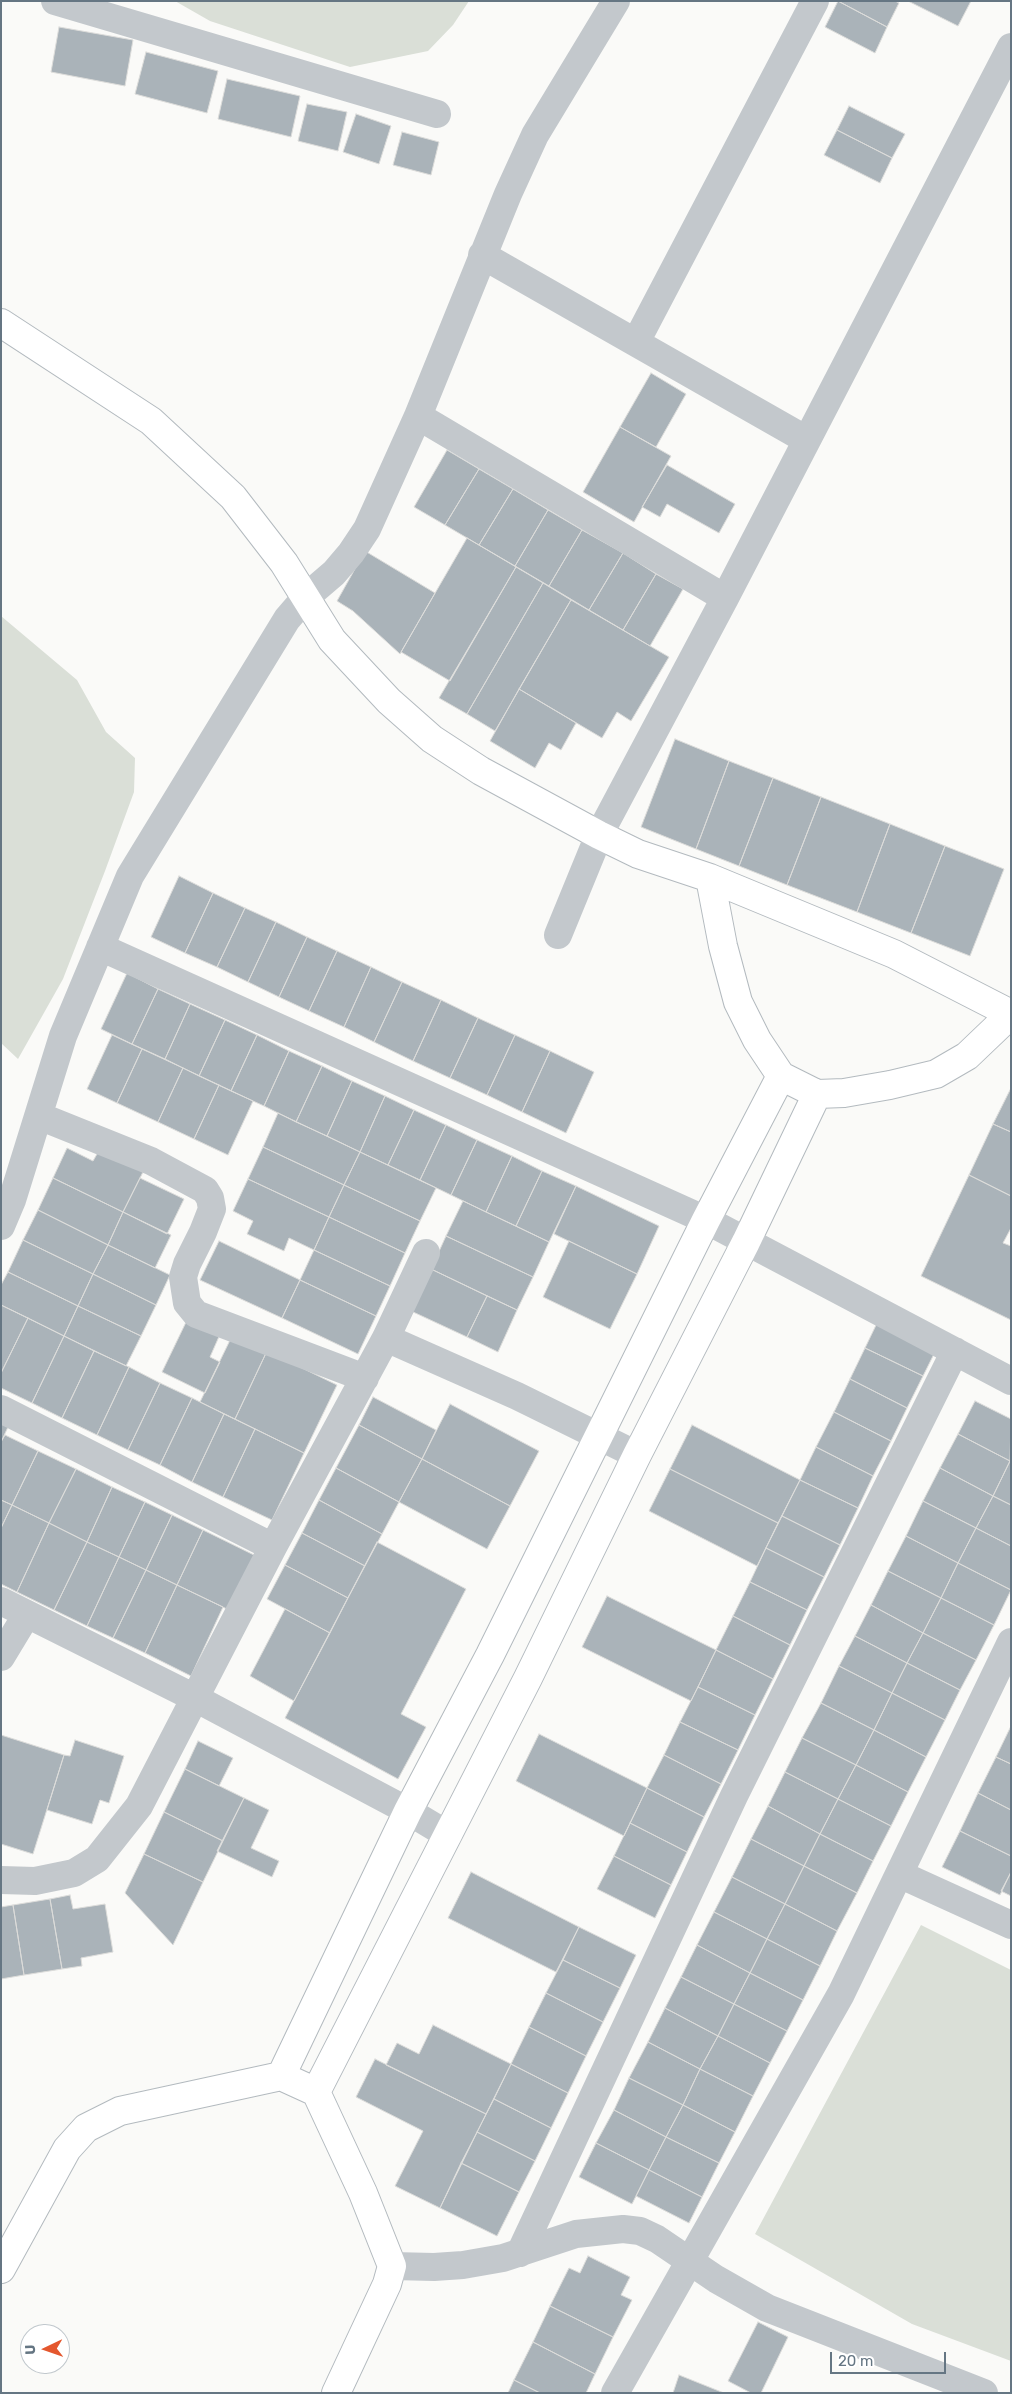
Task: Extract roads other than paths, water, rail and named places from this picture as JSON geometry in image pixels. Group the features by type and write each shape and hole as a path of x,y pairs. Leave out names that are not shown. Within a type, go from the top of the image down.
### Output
{"street":[{"path":"55,1 437,114"},
{"path":"1,1226 63,1036 130,876 287,620 306,597 334,573 367,529 418,416 482,255 535,135 616,1"},
{"path":"636,342 815,1"},
{"path":"558,935 599,835 725,598 806,438 1011,47"},
{"path":"482,255 806,438"},
{"path":"1,323 151,420 233,497 284,563 332,640 389,701 432,739 481,772 638,854 710,878 894,954 1011,1014 966,1056 936,1074 881,1087 817,1094 781,1076 757,1040 738,1002 710,878"},
{"path":"418,416 725,598"},
{"path":"100,947 706,1220 1011,1381"},
{"path":"281,2076 408,1811 490,1655 600,1437 706,1220 781,1076"},
{"path":"316,2092 448,1835 637,1454 746,1242 817,1094"},
{"path":"38,1116 151,1161 205,1190 210,1198 212,1209 203,1232 186,1264 183,1277 187,1303 196,1314 365,1378"},
{"path":"1,1880 35,1882 74,1873 97,1859 139,1806 272,1547 386,1338 426,1253"},
{"path":"386,1338 517,1396 637,1454"},
{"path":"520,2253 734,1796 955,1351"},
{"path":"1,1409 272,1547"},
{"path":"1,1601 195,1698 408,1811 448,1835"},
{"path":"1,1657 27,1614"},
{"path":"615,2393 841,1994 1011,1642"},
{"path":"899,1874 1011,1925"},
{"path":"1,2269 67,2148 86,2128 120,2111 281,2076 316,2092 363,2193 392,2266 388,2284 336,2393"},
{"path":"392,2266 463,2265 503,2258 576,2234 623,2229 640,2231 657,2239 689,2262 767,2308 984,2393"}]}
